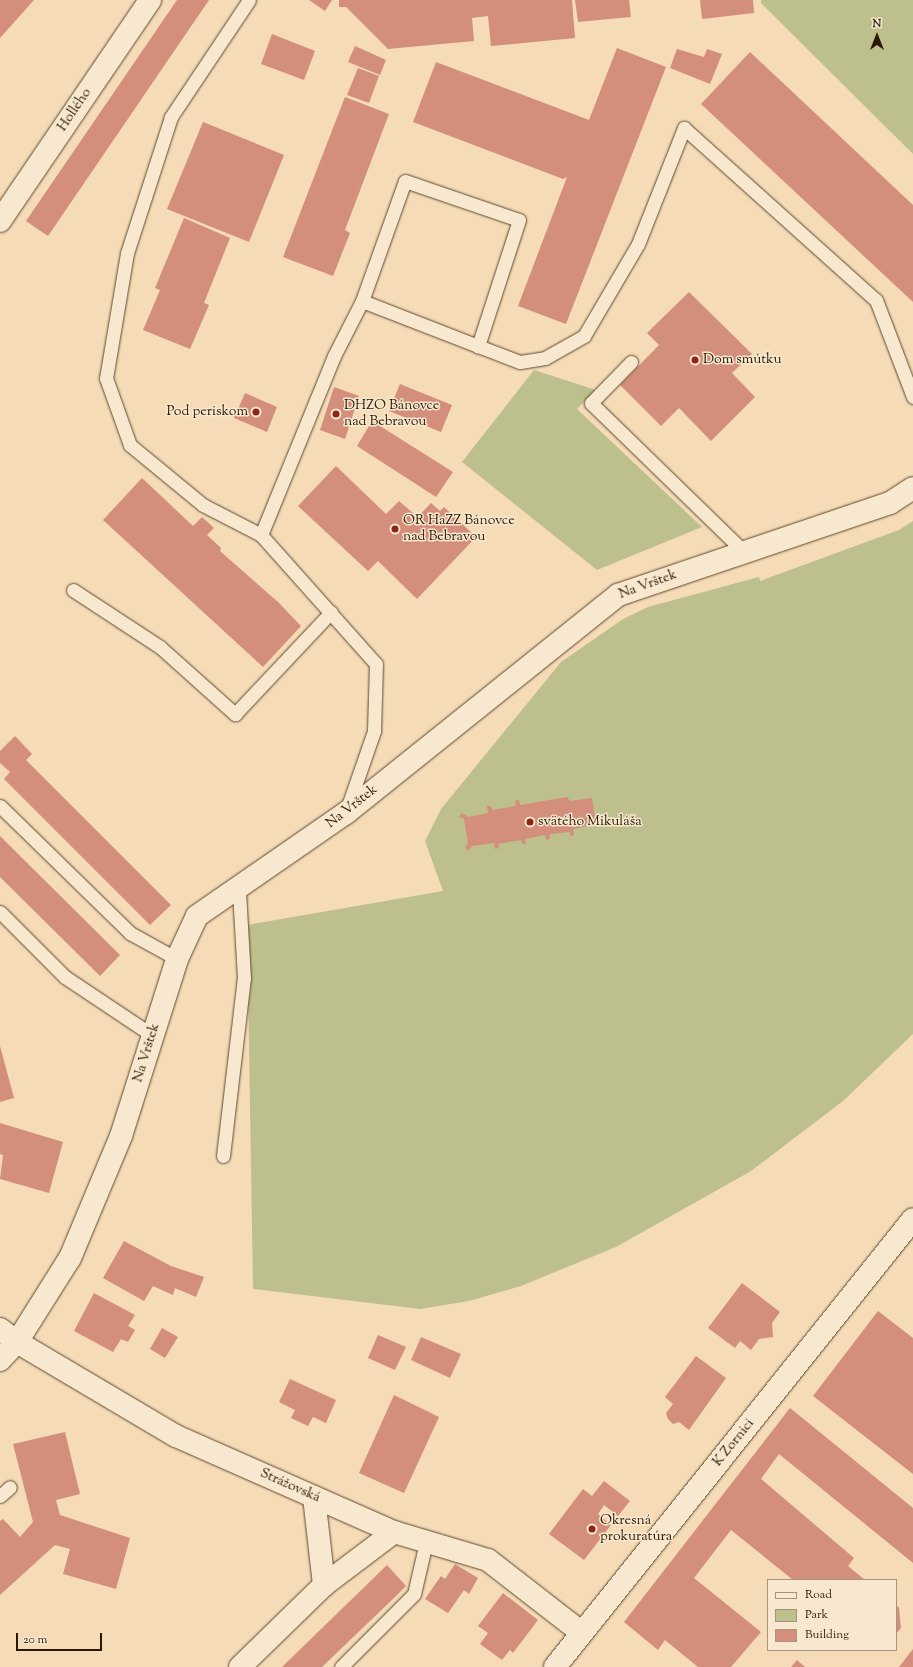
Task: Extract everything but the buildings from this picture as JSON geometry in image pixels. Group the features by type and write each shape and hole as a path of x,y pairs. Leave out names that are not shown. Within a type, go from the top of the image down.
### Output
{"street":[{"name":"Hollého","path":"0,221 150,0"},
{"name":"Na Vrštek","path":"0,1360 17,1342 70,1258 121,1136 177,959 197,916 239,890 346,813 618,594 890,503 913,488"},
{"name":"K Zornici","path":"555,1667 913,1219"},
{"name":"Strážovská","path":"0,1329 17,1342 176,1436 394,1532 488,1560 582,1632"},
{"path":"314,1497 324,1585"},
{"path":"240,1667 324,1585 394,1532"}],"lane":[{"path":"249,0 171,117 127,253 106,378 130,445 203,505 261,535 376,664 374,731 346,813"},
{"path":"362,301 520,362 545,358 584,336 638,244 684,128 876,300 913,397"},
{"path":"261,535 334,356 362,301 405,181 519,220 478,346"},
{"path":"631,362 591,403 744,552"},
{"path":"73,590 160,647 235,714 331,612"},
{"path":"0,806 130,933 177,959"},
{"path":"223,1156 244,978 239,890"},
{"path":"0,912 65,977 152,1035"},
{"path":"0,1496 10,1487"},
{"path":"341,1667 414,1594 426,1542"}],"green space":[{"path":"761,0 913,0 913,154 761,3"},
{"path":"534,370 596,390 577,409 702,527 597,570 462,462"},
{"path":"913,521 913,1034 843,1101 751,1171 616,1247 521,1286 469,1301 420,1309 253,1289 247,925 443,891 425,841 441,809 561,662 623,619 648,607 759,577 760,581 899,530"}],"place":[{"name":"Dom smútku","path":"695,360"},
{"name":"Pod periskom","path":"256,412"},
{"name":"DHZO Bánovce nad Bebravou","path":"336,414"},
{"name":"OR HaZZ Bánovce nad Bebravou","path":"395,529"},
{"name":"svätého Mikuláša","path":"530,822"},
{"name":"Okresná prokuratúra","path":"592,1529"}]}
